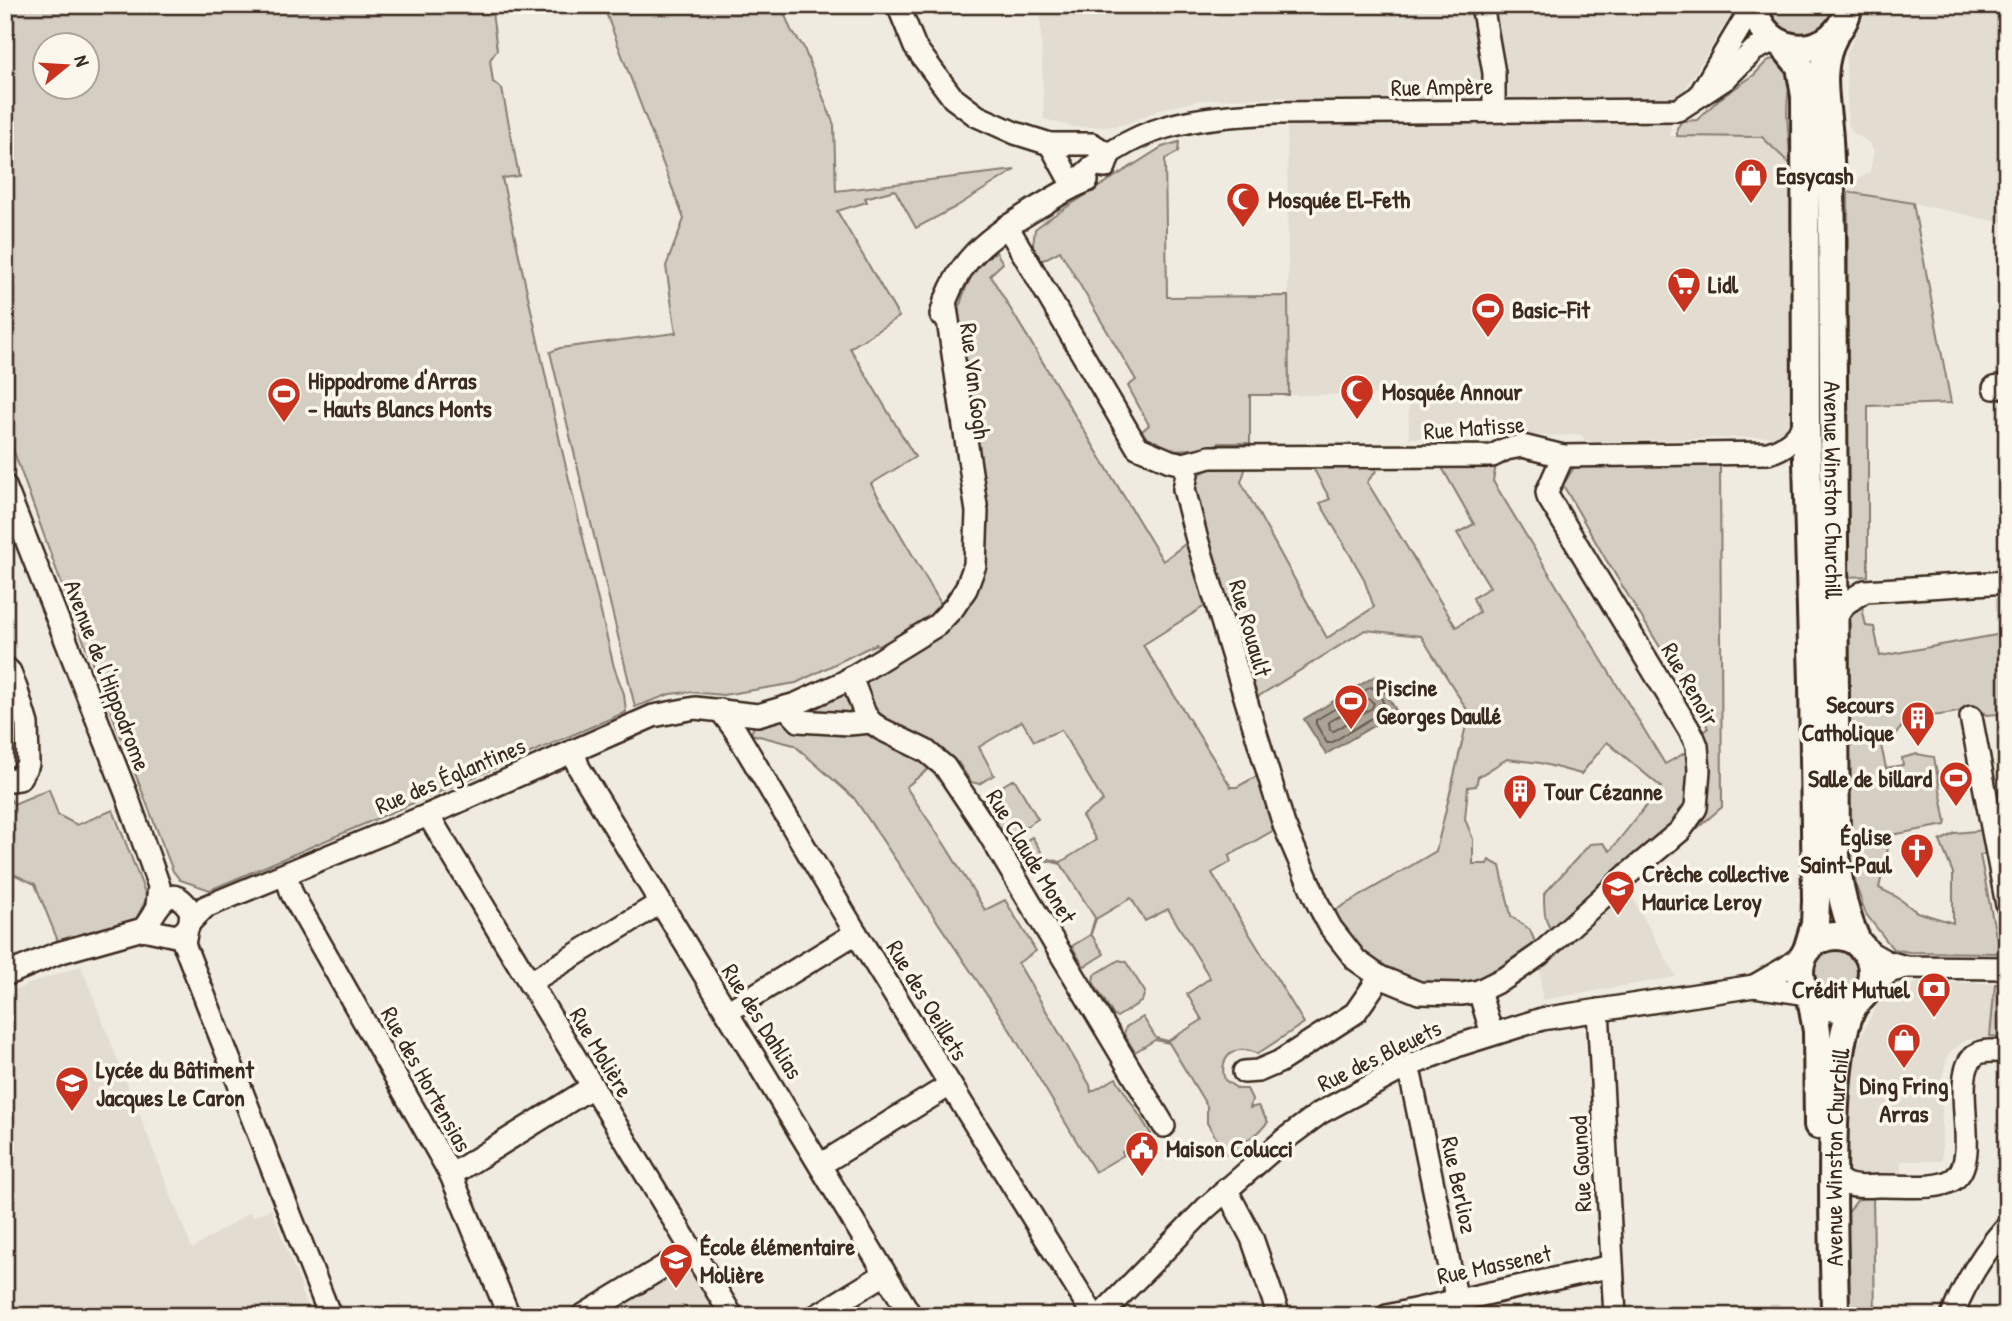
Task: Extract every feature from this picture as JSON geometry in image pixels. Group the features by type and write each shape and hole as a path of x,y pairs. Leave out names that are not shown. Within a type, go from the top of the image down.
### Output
{"main road":[{"name":"Avenue Winston Churchill","path":"1752,5 1762,28 1779,42 1800,66 1805,96 1806,423 1814,684 1816,901 1815,924 1806,952"},
{"name":"Avenue Winston Churchill","path":"1847,15 1827,51 1823,76 1829,140 1832,233 1836,855 1840,889 1851,926 1861,946"},
{"path":"1779,42 1807,48 1819,45 1847,15"},
{"path":"1830,936 1848,938 1861,946 1871,967 1871,980 1861,996 1846,1006 1832,1007 1823,1005 1810,996 1801,982 1800,973 1806,952 1817,941 1830,936"},
{"name":"Avenue Winston Churchill","path":"1810,996 1817,1044 1820,1316"},
{"name":"Avenue Winston Churchill","path":"1835,1316 1837,1082 1846,1022 1861,996"}],"street":[{"path":"898,5 915,47 953,98 977,116 1015,133 1101,157"},
{"path":"1482,5 1494,73 1494,111"},
{"path":"1696,99 1752,5"},
{"name":"Rue Ampère","path":"945,300 959,271 972,254 1007,226 1073,186 1101,157 1185,123 1219,116 1275,113 1672,110 1686,106 1731,74 1754,50 1779,42"},
{"path":"1050,144 1073,186"},
{"path":"1007,226 1137,447 1184,464"},
{"name":"Rue Van Gogh","path":"720,710 758,715 822,694 937,625 966,589 975,565 977,513 945,300"},
{"path":"1768,453 1796,438 1806,423"},
{"name":"Rue Matisse","path":"1184,464 1210,457 1492,456 1506,449 1522,446 1563,456 1768,453"},
{"path":"1768,453 1791,460 1807,476"},
{"name":"Rue Renoir","path":"1479,991 1507,978 1540,954 1627,874 1680,831 1696,808 1699,771 1697,746 1693,736 1548,497 1547,492 1563,456"},
{"name":"Rue Rouault","path":"1184,464 1184,489 1196,536 1284,825 1331,928 1356,960 1380,977 1419,993 1462,994 1479,991"},
{"name":"Avenue de l'Hippodrome","path":"6,489 78,667 173,918 330,1316"},
{"path":"1835,581 1865,591 2007,582"},
{"path":"1835,618 1846,603 1865,591"},
{"path":"5,667 18,691 27,724 28,765 19,779 10,780 5,777"},
{"path":"851,677 865,714 871,722"},
{"name":"Rue Claude Monet","path":"786,707 799,721 849,724 871,722 926,751 945,767 983,824 1164,1126"},
{"name":"Rue des Églantines","path":"5,975 58,953 173,918 286,875 653,716 695,708 720,710"},
{"name":"Rue des Oeillets","path":"720,710 735,730 856,933 1094,1316"},
{"path":"1971,717 2007,905"},
{"name":"Rue des Dahlias","path":"573,751 579,768 911,1316"},
{"name":"Rue Molière","path":"428,814 732,1316"},
{"name":"Rue des Hortensias","path":"286,875 292,894 451,1175 509,1316"},
{"path":"529,983 660,903"},
{"path":"727,1012 856,933"},
{"path":"1861,946 1877,957 1906,967"},
{"name":"Rue des Bleuets","path":"1754,986 1787,967 1806,952"},
{"path":"1861,996 1889,972 1906,967 2007,968"},
{"path":"1244,1072 1258,1071 1279,1062 1355,1013 1380,977"},
{"name":"Rue des Bleuets","path":"1100,1316 1182,1231 1285,1139 1320,1114 1406,1067 1492,1034 1542,1019 1754,986 1810,996"},
{"path":"1479,991 1492,1034"},
{"name":"Rue Gounod","path":"1598,1010 1615,1316"},
{"path":"1835,1175 1842,1183 1865,1188 1941,1185 1955,1178 1965,1163 1966,1068 1975,1055 1987,1051 2007,1052"},
{"name":"Rue Berlioz","path":"1406,1067 1411,1078 1458,1308"},
{"path":"820,1165 950,1085"},
{"path":"451,1175 592,1087"},
{"path":"1834,1218 1847,1201 1865,1188"},
{"path":"1226,1189 1233,1197 1252,1238 1279,1316"},
{"path":"1952,1316 1969,1276 2007,1226"},
{"path":"582,1316 691,1250"},
{"name":"Rue Massenet","path":"1387,1316 1458,1308 1612,1266"},
{"path":"816,1316 885,1274"}],"shaded area":[{"name":"Hippodrome d'Arras - Hauts Blancs Monts","path":"5,5 491,5 497,50 490,60 493,82 502,89 519,176 502,178 561,446 614,667 624,694 626,712 210,890 180,880 173,871 63,588 5,427"},
{"path":"603,5 781,5 791,30 803,46 834,125 836,191 1015,170 916,228 895,190 865,198 867,202 837,211 899,317 850,348 915,457 871,484 940,602 949,612 975,565 955,326 963,294 973,273 987,257 996,252 1003,263 990,275 1163,561 1189,541 1208,604 1143,645 1231,787 1237,787 1257,776 1274,830 1229,856 1231,862 1212,873 1304,1023 1257,1054 1242,1050 1230,1054 1226,1059 1223,1072 1225,1080 1238,1089 1247,1089 1252,1099 1250,1108 1258,1106 1268,1122 1259,1132 1226,1154 1207,1123 1207,1106 1169,1043 1155,1040 1135,1052 1124,1034 1126,1027 1143,1017 1156,1038 1168,1041 1202,1020 1187,994 1210,978 1168,909 1145,921 1131,898 1096,919 1091,934 1104,954 1085,966 1072,946 1090,935 1095,918 1061,864 1044,860 1026,871 1016,854 1018,846 1032,837 1045,858 1061,862 1096,840 1082,816 1103,801 1061,730 1034,741 1022,721 979,747 994,775 979,784 971,782 958,762 930,768 906,787 985,910 1005,900 1036,951 1018,963 1090,1085 1091,1092 1116,1078 1151,1134 1122,1152 1124,1155 1095,1172 1007,1025 854,798 794,745 751,734 758,715 887,654 876,644 796,683 723,695 689,692 670,694 635,707 550,352 560,348 676,333 666,266 684,219"},
{"path":"1040,5 1734,5 1732,13 1672,110 1670,136 1762,137 1790,164 1794,264 1793,428 1787,436 1597,442 1585,441 1581,435 1409,438 1408,394 1289,395 1287,97 1202,100 1161,109 1127,124 1106,127 1074,127 1044,119"},
{"path":"1764,5 1841,5 1815,37 1781,33"},
{"path":"1869,5 2007,5 2007,224 1848,192 1851,183 1870,172 1874,151 1868,142 1852,132 1848,124 1846,55"},
{"path":"1772,59 1782,63 1791,81 1787,112 1790,164 1762,137 1677,136 1677,128 1682,121 1697,120 1718,100"},
{"path":"1179,142 1178,152 1165,159 1167,297 1288,296 1289,395 1250,395 1250,443 1219,443 1207,448 1156,451 1142,431 1149,425 1128,386 1136,380 1060,251 1039,262 1033,245 1035,229 1048,219 1162,147"},
{"path":"1848,192 1913,203 1951,403 1868,406 1868,576 1849,577 1847,574"},
{"path":"1440,464 1496,465 1493,481 1665,764 1697,746 1700,734 1708,729 1705,720 1563,485 1576,464 1720,464 1722,807 1686,838 1556,937 1546,917 1544,894 1590,844 1603,843 1610,851 1661,787 1607,742 1581,774 1540,763 1507,759 1478,777 1476,786 1468,787 1465,819 1473,839 1473,864 1487,864 1489,860 1500,866 1511,916 1530,930 1540,954 1479,991 1402,988 1324,917 1436,851 1469,713 1421,636 1365,630 1254,699 1193,498 1196,476 1209,469 1246,467 1241,482 1327,638 1374,607 1363,577 1320,503 1330,499 1312,466 1374,465 1376,471 1367,482 1456,627 1479,612 1473,598 1490,587 1457,533 1474,524"},
{"path":"1862,607 1866,626 1874,627 1880,656 2002,634 2007,661 2007,760 1998,714 1986,715 1978,707 1913,719 1903,725 1894,738 1880,741 1886,768 1903,765 1902,758 1917,754 1934,757 1946,822 1945,825 1891,835 1879,888 1917,912 1953,923 1953,873 1940,841 1955,833 1985,830 1989,853 1980,855 1996,936 2005,939 2005,950 1999,953 1909,952 1893,949 1866,914 1856,886 1852,859 1846,735 1847,623"},
{"path":"1015,780 1038,819 1009,837 1005,836 983,800"},
{"path":"49,789 58,815 77,825 113,810 147,898 136,919 58,941 35,884 13,874 5,863 5,792 14,804"},
{"name":"Crèche collective Maurice Leroy","path":"1627,887 1676,977 1542,1000 1540,963"},
{"path":"1835,944 1854,952 1862,971 1854,990 1835,998 1816,990 1808,971 1816,952"},
{"path":"1119,960 1126,962 1145,992 1142,1001 1117,1017 1093,982 1094,975"},
{"name":"Lycée du Bâtiment Jacques Le Caron","path":"81,966 192,1249 250,1212 252,1217 271,1209 302,1288 300,1290 313,1316 5,1316 5,995"},
{"path":"1918,983 1995,983 1989,1037 1967,1040 1951,1051 1947,1058 1942,1079 1942,1161 1901,1161 1901,1173 1868,1175 1849,1180 1853,1068 1858,1046 1883,994 1898,987"},
{"path":"1995,984 2007,985 2007,1038 1990,1036"},
{"path":"1873,1195 1875,1316 1842,1316 1844,1219 1857,1200"},
{"name":"École élémentaire Molière","path":"684,1268 691,1269 720,1316 617,1316 614,1310"}],"water":[{"path":"1375,676 1397,712 1326,754 1304,719"}],"place":[{"name":"Easycash","path":"1751,205"},
{"name":"Mosquée El-Feth","path":"1243,229"},
{"name":"Lidl","path":"1684,314"},
{"name":"Basic-Fit","path":"1488,339"},
{"name":"Mosquée Annour","path":"1357,421"},
{"name":"Hippodrome d'Arras - Hauts Blancs Monts","path":"284,424"},
{"name":"Piscine Georges Daullé","path":"1351,731"},
{"name":"Secours Catholique","path":"1918,748"},
{"name":"Salle de billard","path":"1956,808"},
{"name":"Tour Cézanne","path":"1520,821"},
{"name":"Église Saint-Paul","path":"1917,880"},
{"name":"Crèche collective Maurice Leroy","path":"1618,917"},
{"name":"Crédit Mutuel","path":"1934,1019"},
{"name":"Ding Fring Arras","path":"1904,1070"},
{"name":"Lycée du Bâtiment Jacques Le Caron","path":"72,1113"},
{"name":"Maison Colucci","path":"1142,1178"},
{"name":"École élémentaire Molière","path":"676,1290"}]}
